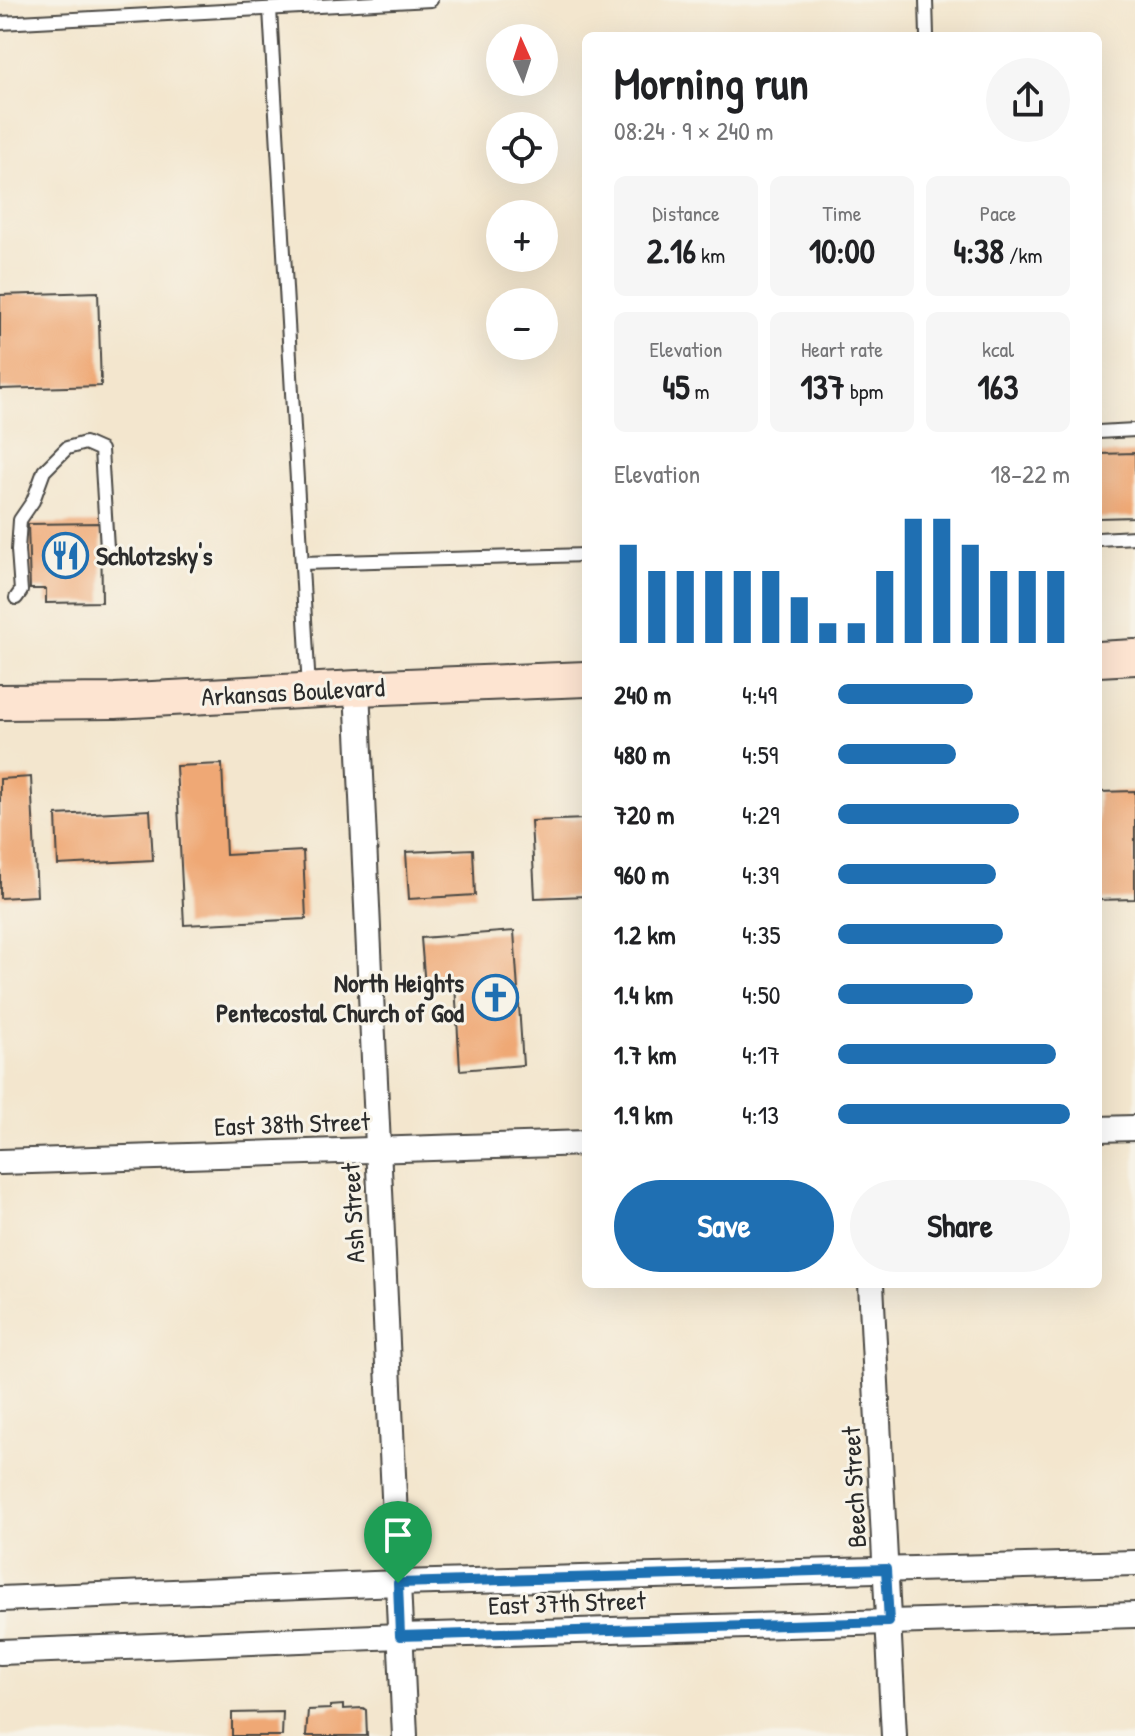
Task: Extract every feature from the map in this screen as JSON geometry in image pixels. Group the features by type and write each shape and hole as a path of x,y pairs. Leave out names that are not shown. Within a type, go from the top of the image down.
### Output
{"main road":[{"path":"1102,659 1135,657"},
{"name":"Arkansas Boulevard","path":"0,702 115,701 582,679"}],"street":[{"name":"Ash Street","path":"357,688 405,1736"},
{"path":"1102,1129 1135,1128"},
{"name":"East 38th Street","path":"0,1162 582,1143"},
{"name":"Beech Street","path":"871,1288 894,1736"},
{"name":"East 37th Street","path":"0,1599 398,1583 1135,1563"},
{"name":"East 37th Street","path":"0,1652 400,1636 1135,1615"}],"lane":[{"path":"0,23 431,0"},
{"path":"926,0 927,32"},
{"path":"270,9 309,691"},
{"path":"1102,432 1135,430"},
{"path":"16,598 21,591 18,550 20,520 33,501 44,471 67,448 85,443 101,450 107,548 118,557"},
{"path":"1102,539 1135,537"},
{"path":"302,563 582,555"}],"building":[{"path":"98,292 101,386 0,389 0,295"},
{"path":"1135,453 1135,517 1102,518 1102,454"},
{"name":"Schlotzsky's","path":"101,523 102,602 46,603 46,589 30,589 28,524"},
{"path":"222,764 226,855 303,851 306,919 184,925 176,766"},
{"path":"31,777 37,896 0,898 0,779"},
{"path":"1135,791 1135,899 1102,900 1102,792"},
{"path":"150,810 153,860 58,865 56,815"},
{"path":"582,819 582,896 535,898 531,821"},
{"path":"473,849 475,895 409,899 406,852"},
{"path":"514,931 523,1065 460,1070 455,984 425,987 421,938"},
{"path":"343,1705 343,1709 366,1710 367,1736 306,1736 308,1710"},
{"path":"283,1712 282,1736 232,1736 232,1713"}],"place":[{"name":"Schlotzsky's","path":"65,556"},
{"name":"North Heights Pentecostal Church of God","path":"495,998"}],"route":[{"path":"886,1569 889,1622 400,1636 398,1583 886,1569"}]}
